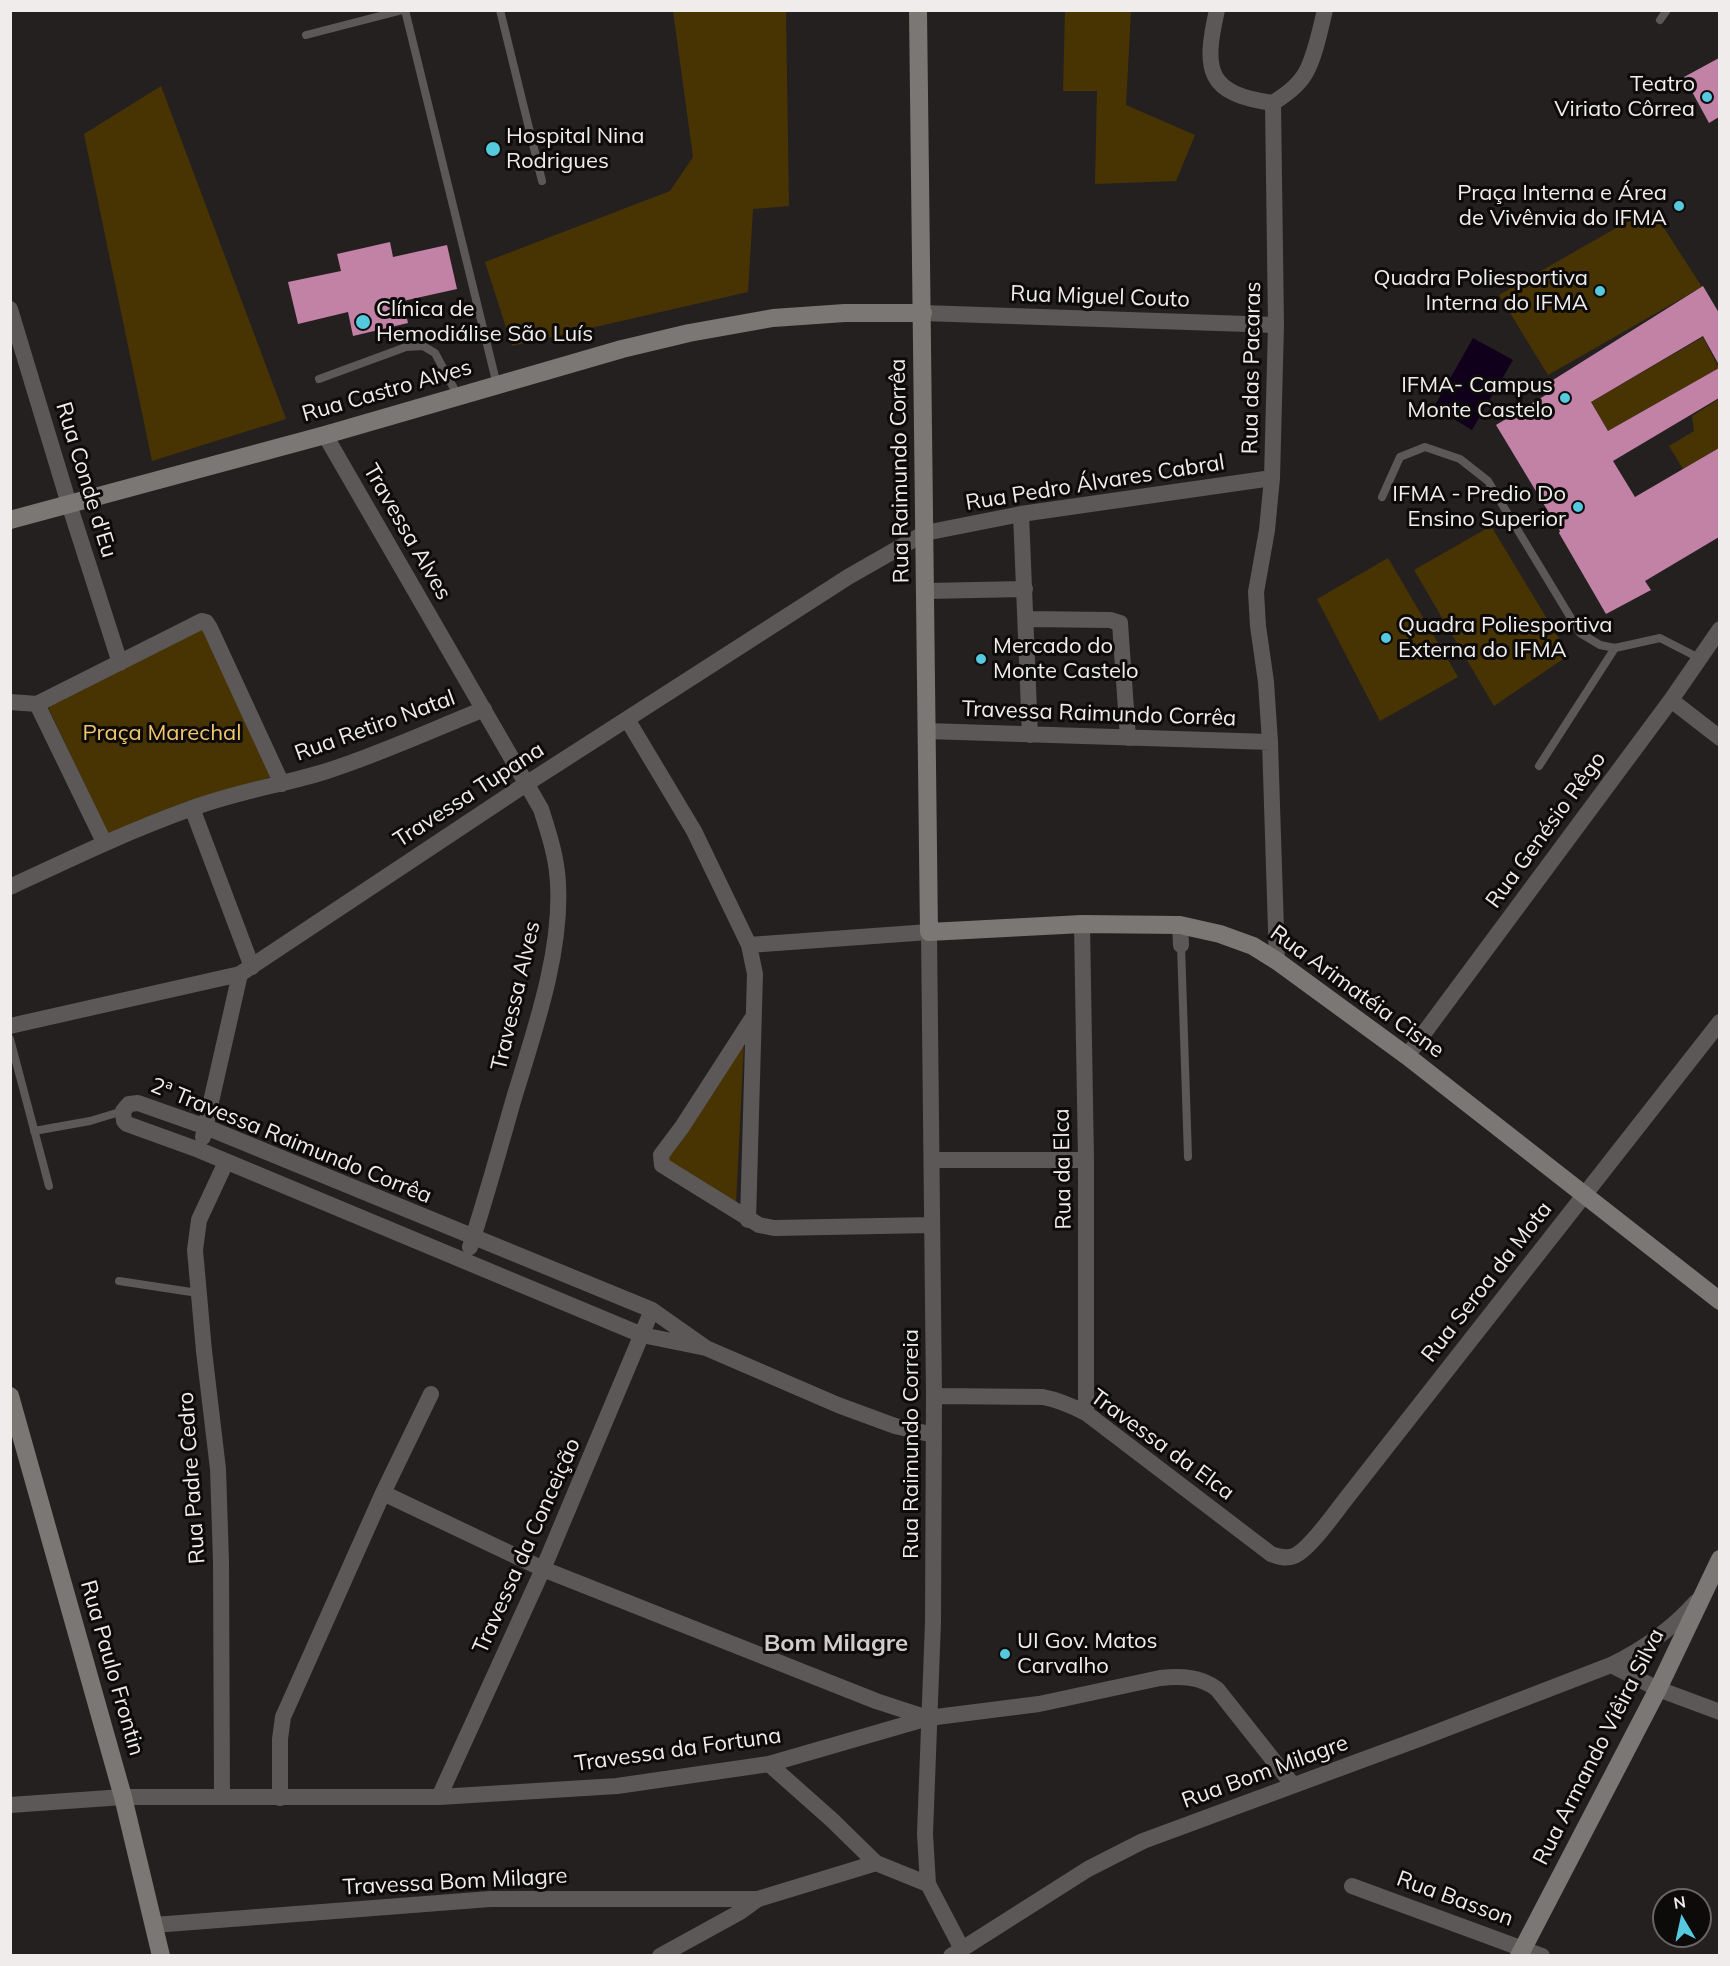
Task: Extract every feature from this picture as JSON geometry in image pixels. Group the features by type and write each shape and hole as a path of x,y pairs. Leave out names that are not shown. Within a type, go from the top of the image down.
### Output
{"street":[{"name":"Rua Raimundo Corrêa","path":"918,10 929,932"},
{"path":"1217,10 1211,35 1210,55 1213,72 1221,85 1230,92 1248,100 1273,103 1291,91 1305,74 1325,10"},
{"name":"Rua das Pacaras","path":"1273,103 1276,325 1272,478 1267,530 1256,592 1270,742 1276,961"},
{"name":"Rua Conde d'Eu","path":"10,309 120,663"},
{"name":"Rua Castro Alves","path":"10,520 325,435 622,349 689,333 773,318 845,313 922,313"},
{"name":"Rua Miguel Couto","path":"922,313 1276,325"},
{"name":"Travessa Alves","path":"325,435 541,809 555,851 558,921 550,967 465,1260"},
{"name":"Rua Pedro Álvares Cabral","path":"925,533 1021,514 1272,478"},
{"path":"1021,514 1030,735"},
{"name":"Travessa Tupana","path":"10,1026 246,970 526,784 848,577 925,533"},
{"path":"926,591 1025,589"},
{"path":"1027,619 1110,620 1120,623 1128,738"},
{"name":"Rua Retiro Natal","path":"37,704 196,622 206,622 282,784"},
{"name":"Rua Genésio Rêgo","path":"1407,1056 1671,700 1719,629"},
{"path":"1671,700 1719,738"},
{"path":"10,702 37,704 104,842"},
{"name":"Rua Retiro Natal","path":"10,887 104,842 192,808 353,762 484,709"},
{"path":"627,719 694,831 749,945 755,974 748,1220"},
{"name":"Travessa Raimundo Corrêa","path":"927,731 1270,742"},
{"path":"192,808 246,970 199,1150"},
{"name":"Rua Arimatéia Cisne","path":"749,945 1082,924 1180,925 1220,934 1253,946 1407,1056 1719,1301"},
{"name":"Rua da Elca","path":"1082,924 1086,1160 1086,1413"},
{"path":"1180,925 1180,945"},
{"name":"Rua Raimundo Correia","path":"929,932 934,1434 933,1622 925,1834 928,1884 957,1952"},
{"path":"754,1016 661,1155 662,1165 759,1225 774,1228 932,1225"},
{"name":"Rua Seroa da Mota","path":"1281,1558 1293,1556 1302,1551 1317,1534 1719,1022"},
{"name":"2ª Travessa Raimundo Corrêa","path":"138,1103 206,1127 652,1310 706,1348 642,1335 199,1150 127,1124 123,1111 129,1104 138,1103"},
{"path":"932,1160 1086,1160"},
{"name":"Rua Padre Cedro","path":"222,1797 218,1469 195,1250 199,1220 226,1162"},
{"name":"Travessa da Conceição","path":"439,1797 543,1569 652,1310"},
{"path":"706,1348 838,1405 895,1426 934,1434"},
{"path":"280,1798 280,1739 283,1717 383,1493 431,1394"},
{"name":"Rua Paulo Frontin","path":"10,1396 123,1797 160,1956"},
{"name":"Travessa da Elca","path":"934,1396 1043,1397 1059,1400 1086,1413 1271,1554 1281,1558"},
{"path":"383,1493 543,1569 876,1701 928,1718"},
{"name":"Rua Armando Viêira Silva","path":"1521,1952 1658,1689 1719,1559"},
{"name":"Rua Bom Milagre","path":"957,1952 1088,1869 1143,1841 1611,1665 1634,1654 1670,1629 1700,1598"},
{"path":"1611,1665 1658,1689 1719,1712"},
{"name":"Travessa da Fortuna","path":"10,1805 123,1797 439,1797 618,1786 769,1764 928,1718 1039,1704 1160,1678 1192,1678 1209,1683 1293,1785"},
{"path":"769,1764 876,1863 928,1884"},
{"name":"Travessa Bom Milagre","path":"154,1925 490,1899 758,1899 876,1863"},
{"name":"Rua Basson","path":"1352,1886 1521,1952 1542,1956"},
{"name":"Travessa Bom Milagre","path":"660,1956 740,1912 758,1899"}],"lane":[{"path":"306,35 404,10 497,385"},
{"path":"500,10 542,181"},
{"path":"1660,20 1667,10"},
{"path":"319,379 406,347 423,346 435,353 458,396"},
{"path":"1382,497 1400,457 1425,447 1460,459 1488,481 1581,633 1600,645 1615,648 1660,638 1700,658"},
{"path":"1539,766 1615,648"},
{"path":"1180,945 1188,1157"},
{"path":"10,1039 49,1186"},
{"path":"34,1131 90,1121 123,1111"},
{"path":"119,1281 198,1293"}],"green space":[{"path":"673,11 786,11 789,206 753,209 748,292 512,346 485,262 670,191 693,157"},
{"path":"1065,11 1131,11 1126,105 1195,135 1176,181 1095,184 1097,91 1063,91"},
{"path":"161,86 286,419 152,461 84,134"},
{"name":"Quadra Poliesportiva Interna do IFMA","path":"1651,208 1702,287 1548,375 1499,295"},
{"path":"1703,337 1719,368 1608,431 1591,402"},
{"path":"1719,399 1719,448 1683,469 1669,446 1694,431 1692,416"},
{"path":"1491,526 1569,655 1494,706 1414,570"},
{"name":"Quadra Poliesportiva Externa do IFMA","path":"1388,558 1458,677 1380,721 1317,599"},
{"name":"Praça Marechal","path":"202,627 273,776 108,834 47,705"},
{"path":"744,1042 736,1203 663,1160"}],"shaded area":[{"path":"1473,338 1513,360 1472,430 1434,407"}],"building":[{"name":"Teatro Viriato Côrrea","path":"1719,58 1719,117 1709,123 1684,77"},
{"path":"390,242 393,257 447,245 457,289 403,301 408,323 353,336 348,312 298,324 288,282 341,271 337,254"},
{"path":"1703,286 1719,313 1719,365 1703,336 1591,402 1608,431 1719,368 1719,398 1613,461 1635,497 1719,448 1719,537 1645,581 1651,590 1606,614 1559,533 1560,531 1496,425 1549,393 1545,385"}],"place":[{"name":"Teatro Viriato Côrrea","path":"1707,97"},
{"name":"Hospital Nina Rodrigues","path":"493,149"},
{"name":"Praça Interna e Área de Vivênvia do IFMA","path":"1679,206"},
{"name":"Quadra Poliesportiva Interna do IFMA","path":"1600,291"},
{"name":"Clínica de Hemodiálise São Luís","path":"363,322"},
{"name":"IFMA- Campus Monte Castelo","path":"1565,398"},
{"name":"IFMA - Predio Do Ensino Superior","path":"1578,507"},
{"name":"Quadra Poliesportiva Externa do IFMA","path":"1386,638"},
{"name":"Mercado do Monte Castelo","path":"981,659"},
{"name":"UI Gov. Matos Carvalho","path":"1005,1654"}],"district":[{"name":"Bom Milagre","path":"836,1644"}]}
